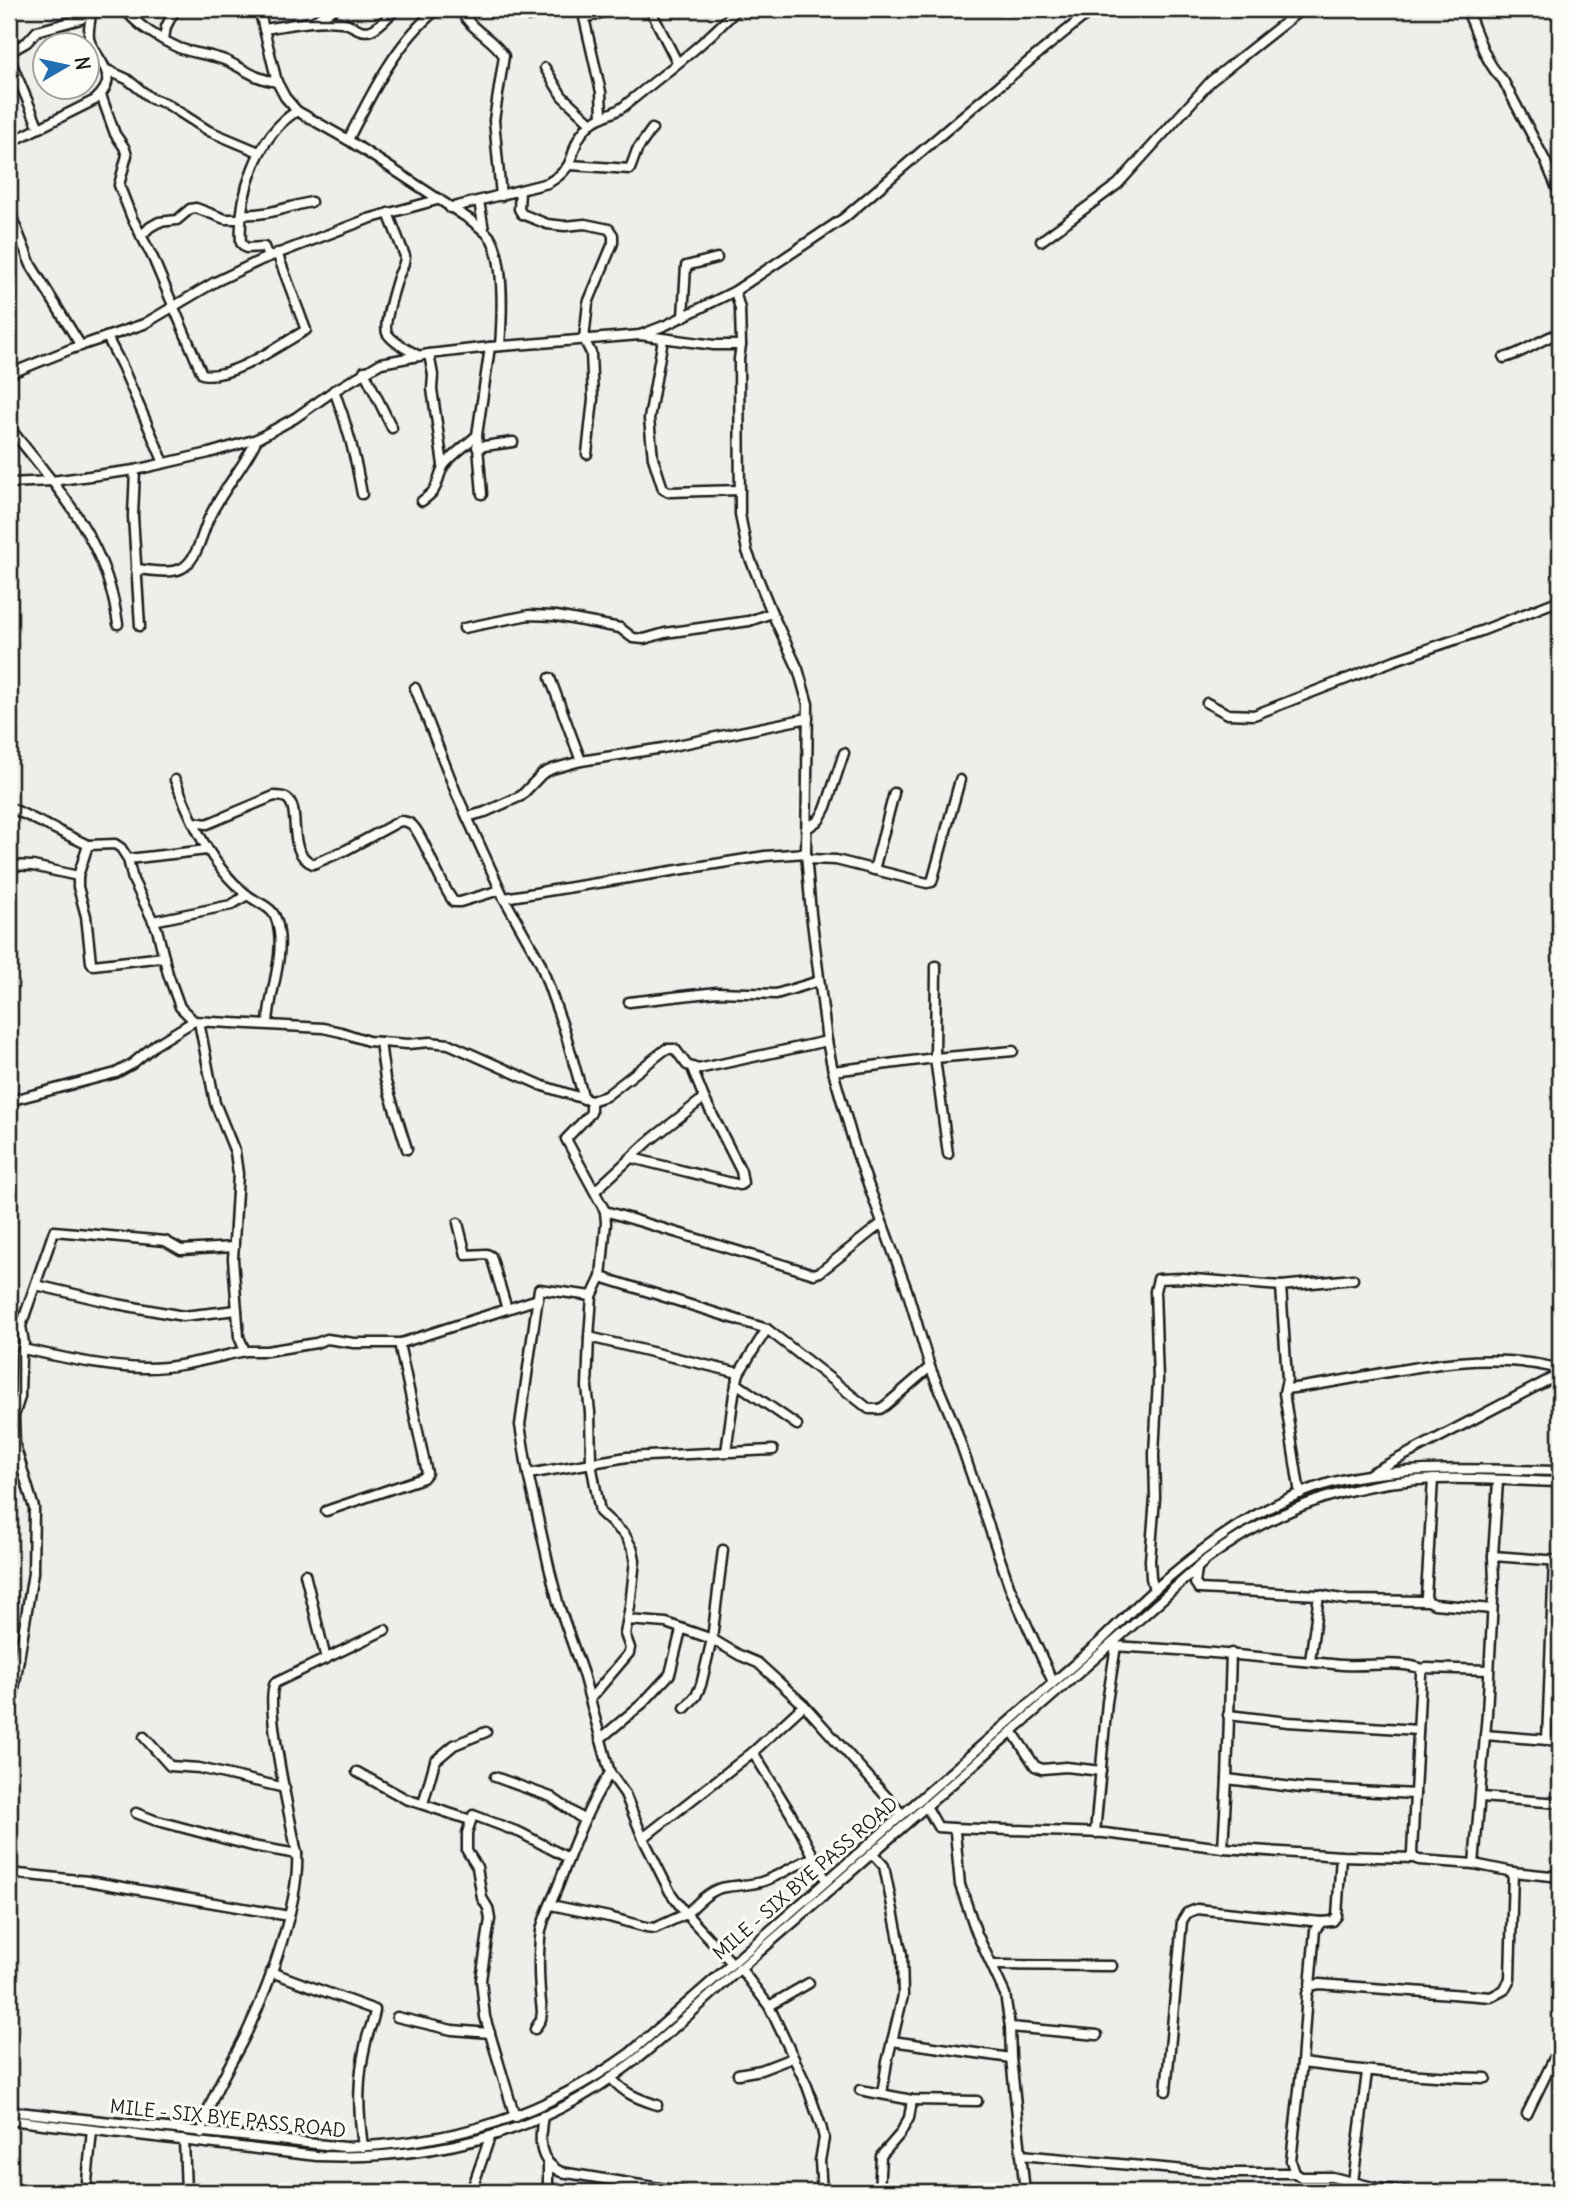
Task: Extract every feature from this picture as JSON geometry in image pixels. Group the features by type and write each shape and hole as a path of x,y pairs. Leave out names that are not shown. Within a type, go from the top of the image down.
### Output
{"street":[{"path":"125,9 179,48 228,62 251,75 277,82"},
{"path":"164,39 166,27 175,9"},
{"path":"259,9 277,82 297,111 348,140 484,230 492,240 503,303 500,346"},
{"path":"311,22 334,9"},
{"path":"264,29 311,22 342,22 356,29 370,31 396,9"},
{"path":"348,140 395,56 419,25 438,9"},
{"path":"460,9 473,28 503,56 494,120 500,196"},
{"path":"602,117 601,92 584,13 612,9"},
{"path":"650,9 677,62"},
{"path":"450,208 548,183 561,175 570,165 578,139 591,123 620,109 715,33 737,9"},
{"path":"640,335 683,317 734,290 844,218 1093,9"},
{"path":"1041,240 1118,184 1211,81 1302,9"},
{"path":"1465,9 1479,35 1483,54 1503,80 1545,160 1560,196"},
{"path":"39,128 9,57 13,50 27,42 37,31 81,19 91,10"},
{"path":"91,10 89,37 107,70 108,81 102,93"},
{"path":"545,68 562,96 591,123"},
{"path":"107,70 127,79 152,99 165,103 209,131 259,152"},
{"path":"102,98 115,134 126,151 124,172 119,185 202,374 228,371 254,360 306,330 277,253"},
{"path":"11,139 91,102"},
{"path":"268,257 264,247 246,248 241,243 241,217 259,152 274,129 297,111"},
{"path":"570,165 630,169 637,150 652,129"},
{"path":"520,191 519,209 522,214 547,224 594,225 609,229 612,234 612,243 588,303 584,339 591,353 593,399 587,454"},
{"path":"9,374 81,345 145,324 215,282 277,253 387,213 437,200"},
{"path":"479,201 484,230"},
{"path":"141,236 159,222 177,220 190,209 196,208 225,219 265,215 289,206 311,202"},
{"path":"9,210 31,265 81,345"},
{"path":"387,213 405,256 391,302 387,333 419,356"},
{"path":"683,317 686,266 718,258"},
{"path":"734,290 740,309 741,345 738,372 740,514 747,551 798,669 808,704 806,856 819,981 833,1071 856,1151 906,1290 930,1367 954,1424 1010,1587 1053,1682"},
{"path":"1504,358 1517,355 1560,333"},
{"path":"9,483 52,481 135,470 257,439 381,363 490,347 640,335 714,345 741,345"},
{"path":"107,337 164,463"},
{"path":"663,339 649,419 653,458 663,489 669,492 740,490"},
{"path":"482,494 477,435 490,347"},
{"path":"422,501 435,492 443,465 429,354"},
{"path":"364,371 392,428"},
{"path":"334,390 356,458 362,494"},
{"path":"9,427 78,517 110,586 118,624"},
{"path":"443,465 477,435"},
{"path":"136,569 167,571 187,565 194,555 210,515 257,439"},
{"path":"477,447 513,442"},
{"path":"135,470 133,516 140,626"},
{"path":"1207,703 1228,714 1254,715 1560,600"},
{"path":"464,628 508,617 542,615 620,628 633,638 644,639 665,633 749,621 772,613"},
{"path":"550,678 581,761"},
{"path":"415,688 457,795 502,894 540,962 591,1113 566,1139 595,1191 606,1223 601,1277 592,1296 589,1337 587,1387 591,1463 600,1512 625,1535 635,1560 625,1634 629,1653 590,1699"},
{"path":"467,817 521,796 542,774 552,769 581,761 663,748 808,718"},
{"path":"806,829 818,820 826,807 844,753"},
{"path":"176,780 207,850 217,866 247,895 271,908 275,915 279,934 268,1024"},
{"path":"194,822 207,824 274,796 285,797 290,801 293,811 300,855 313,864 400,821 408,822 416,831 446,892 454,902 765,856 806,856 836,860 927,883 932,882 960,780"},
{"path":"874,870 894,793"},
{"path":"9,807 88,845 115,845 121,848 128,859 133,880 153,920 180,1007 196,1022 215,1103 235,1152 238,1174 234,1247 237,1310 239,1337 246,1351"},
{"path":"88,845 78,876 78,887 86,916 93,965 164,957"},
{"path":"128,859 207,850"},
{"path":"9,865 33,866 78,876"},
{"path":"153,920 231,905 247,895"},
{"path":"936,966 935,1058 948,1154"},
{"path":"629,1002 717,992 776,993 819,981"},
{"path":"9,1101 116,1073 155,1045 196,1022 323,1028 368,1041 449,1044 543,1086 588,1100 606,1096 666,1049 675,1049 692,1068 741,1171 742,1185 632,1158"},
{"path":"692,1068 698,1069 827,1041"},
{"path":"380,1042 385,1079 407,1149"},
{"path":"833,1071 1013,1051"},
{"path":"595,1191 649,1141 704,1098"},
{"path":"604,1211 814,1274 881,1224"},
{"path":"458,1223 464,1253 491,1256 507,1308"},
{"path":"9,1720 33,1573 34,1508 15,1445 14,1416 20,1397 22,1326 54,1231 165,1241 181,1250 234,1247"},
{"path":"601,1277 767,1329 869,1409 880,1409 887,1405 930,1367"},
{"path":"1154,1590 1150,1560 1155,1498 1158,1279 1182,1278 1281,1286 1353,1279"},
{"path":"36,1285 171,1315 237,1310"},
{"path":"1281,1286 1286,1404 1300,1494"},
{"path":"592,1296 540,1289 526,1393 520,1415 528,1474 559,1606 583,1674 610,1773 625,1794 670,1892 686,1914 736,1966 769,2006 807,2086 824,2138 820,2161 822,2192"},
{"path":"23,1349 94,1363 144,1368 189,1363 246,1351 267,1351 327,1339 354,1343 401,1343 538,1299"},
{"path":"726,1452 739,1373 767,1329"},
{"path":"589,1337 739,1373"},
{"path":"326,1511 423,1478 427,1474 401,1343"},
{"path":"1286,1389 1330,1384 1421,1366 1475,1360 1528,1361 1552,1367 1558,1375 1338,1492"},
{"path":"736,1383 797,1425"},
{"path":"528,1474 627,1457 773,1450"},
{"name":"MILE - SIX BYE PASS ROAD","path":"9,2111 318,2146 363,2147 435,2139 476,2130 515,2117 575,2089 611,2066 736,1966 826,1880 1125,1619 1154,1590 1217,1540 1300,1494 1366,1475 1421,1471 1560,1471"},
{"path":"1427,1601 1425,1591 1433,1479"},
{"path":"9,2120 344,2157 437,2150 490,2137 543,2116 611,2078 659,2042 736,1966 1113,1646 1197,1569 1245,1533 1304,1504 1360,1487 1433,1479 1560,1482"},
{"path":"1474,1864 1485,1735 1497,1481"},
{"path":"685,1708 701,1685 712,1639 723,1550"},
{"path":"1493,1556 1557,1560 1546,1740"},
{"path":"1197,1569 1195,1583 1199,1589 1319,1595 1347,1600 1427,1601 1434,1604 1492,1609"},
{"path":"304,1574 326,1659"},
{"path":"1310,1661 1319,1595"},
{"path":"628,1620 666,1623 712,1639 758,1663 804,1705 902,1814"},
{"path":"202,2133 206,2112 250,2027 271,1972 289,1916 298,1873 272,1713 272,1686 385,1630"},
{"path":"600,1739 643,1703 670,1674 681,1630"},
{"path":"1113,1646 1158,1647 1347,1665 1488,1670"},
{"path":"1096,1833 1113,1646"},
{"path":"1223,1848 1231,1653"},
{"path":"1414,1858 1412,1853 1423,1669"},
{"path":"643,1838 753,1752 804,1705"},
{"path":"1228,1715 1288,1722 1418,1730"},
{"path":"1012,1731 1035,1766 1042,1769 1066,1767 1101,1771"},
{"path":"423,1804 435,1761 454,1745 486,1732"},
{"path":"1485,1735 1560,1741"},
{"path":"144,1737 170,1766 199,1768 285,1788"},
{"path":"753,1752 826,1880"},
{"path":"358,1772 405,1799 470,1820"},
{"path":"535,2029 541,2020 541,1931 546,1913 584,1820 610,1773"},
{"path":"495,1777 551,1797 584,1820"},
{"path":"1227,1779 1301,1788 1415,1794"},
{"path":"938,1782 945,1790"},
{"path":"1481,1797 1560,1803"},
{"path":"926,1806 938,1826 951,1828 1096,1833 1223,1848 1414,1858 1560,1877"},
{"path":"136,1813 251,1846 297,1854"},
{"path":"515,2117 485,2017 481,1980 490,1919 482,1898 477,1867 467,1851 470,1820 473,1815 485,1819 521,1833 569,1858"},
{"path":"951,1828 955,1832 960,1885 977,1934 1005,1994 1025,2192"},
{"path":"872,1853 884,1866 902,1955 903,1996 882,2094"},
{"path":"1166,2091 1182,1921 1187,1913 1196,1909 1333,1921 1337,1916 1341,1856"},
{"path":"551,1905 655,1928 686,1914 710,1893 724,1886 738,1887 751,1882 763,1882 814,1857"},
{"path":"1310,1986 1319,1984 1473,1997 1500,1994 1510,1979 1513,1872"},
{"path":"9,1873 88,1881 289,1916"},
{"path":"1295,2173 1291,2161 1307,1994 1315,1930 1321,1922"},
{"path":"992,1965 1112,1966"},
{"path":"271,1972 375,2010 358,2081 363,2147"},
{"path":"769,2006 809,1983"},
{"path":"397,2017 452,2030 490,2033"},
{"path":"1010,2027 1097,2035"},
{"path":"892,2042 1011,2058"},
{"path":"1527,2114 1560,2046"},
{"path":"737,2074 761,2070 792,2057"},
{"path":"1302,2063 1428,2077 1486,2078"},
{"path":"1353,2182 1367,2072"},
{"path":"611,2078 630,2096 657,2105"},
{"path":"860,2090 912,2100 977,2101"},
{"path":"879,2192 881,2156 900,2134 909,2118 912,2100"},
{"path":"543,2116 540,2145 548,2164 548,2192"},
{"path":"86,2192 92,2130"},
{"path":"471,2192 490,2137"},
{"path":"184,2140 186,2192"},
{"path":"1021,2155 1218,2173 1295,2173 1301,2177 1332,2177 1377,2188 1411,2192"},
{"path":"548,2164 561,2172 638,2188 684,2192"},
{"path":"30,2192 43,2192"}]}
